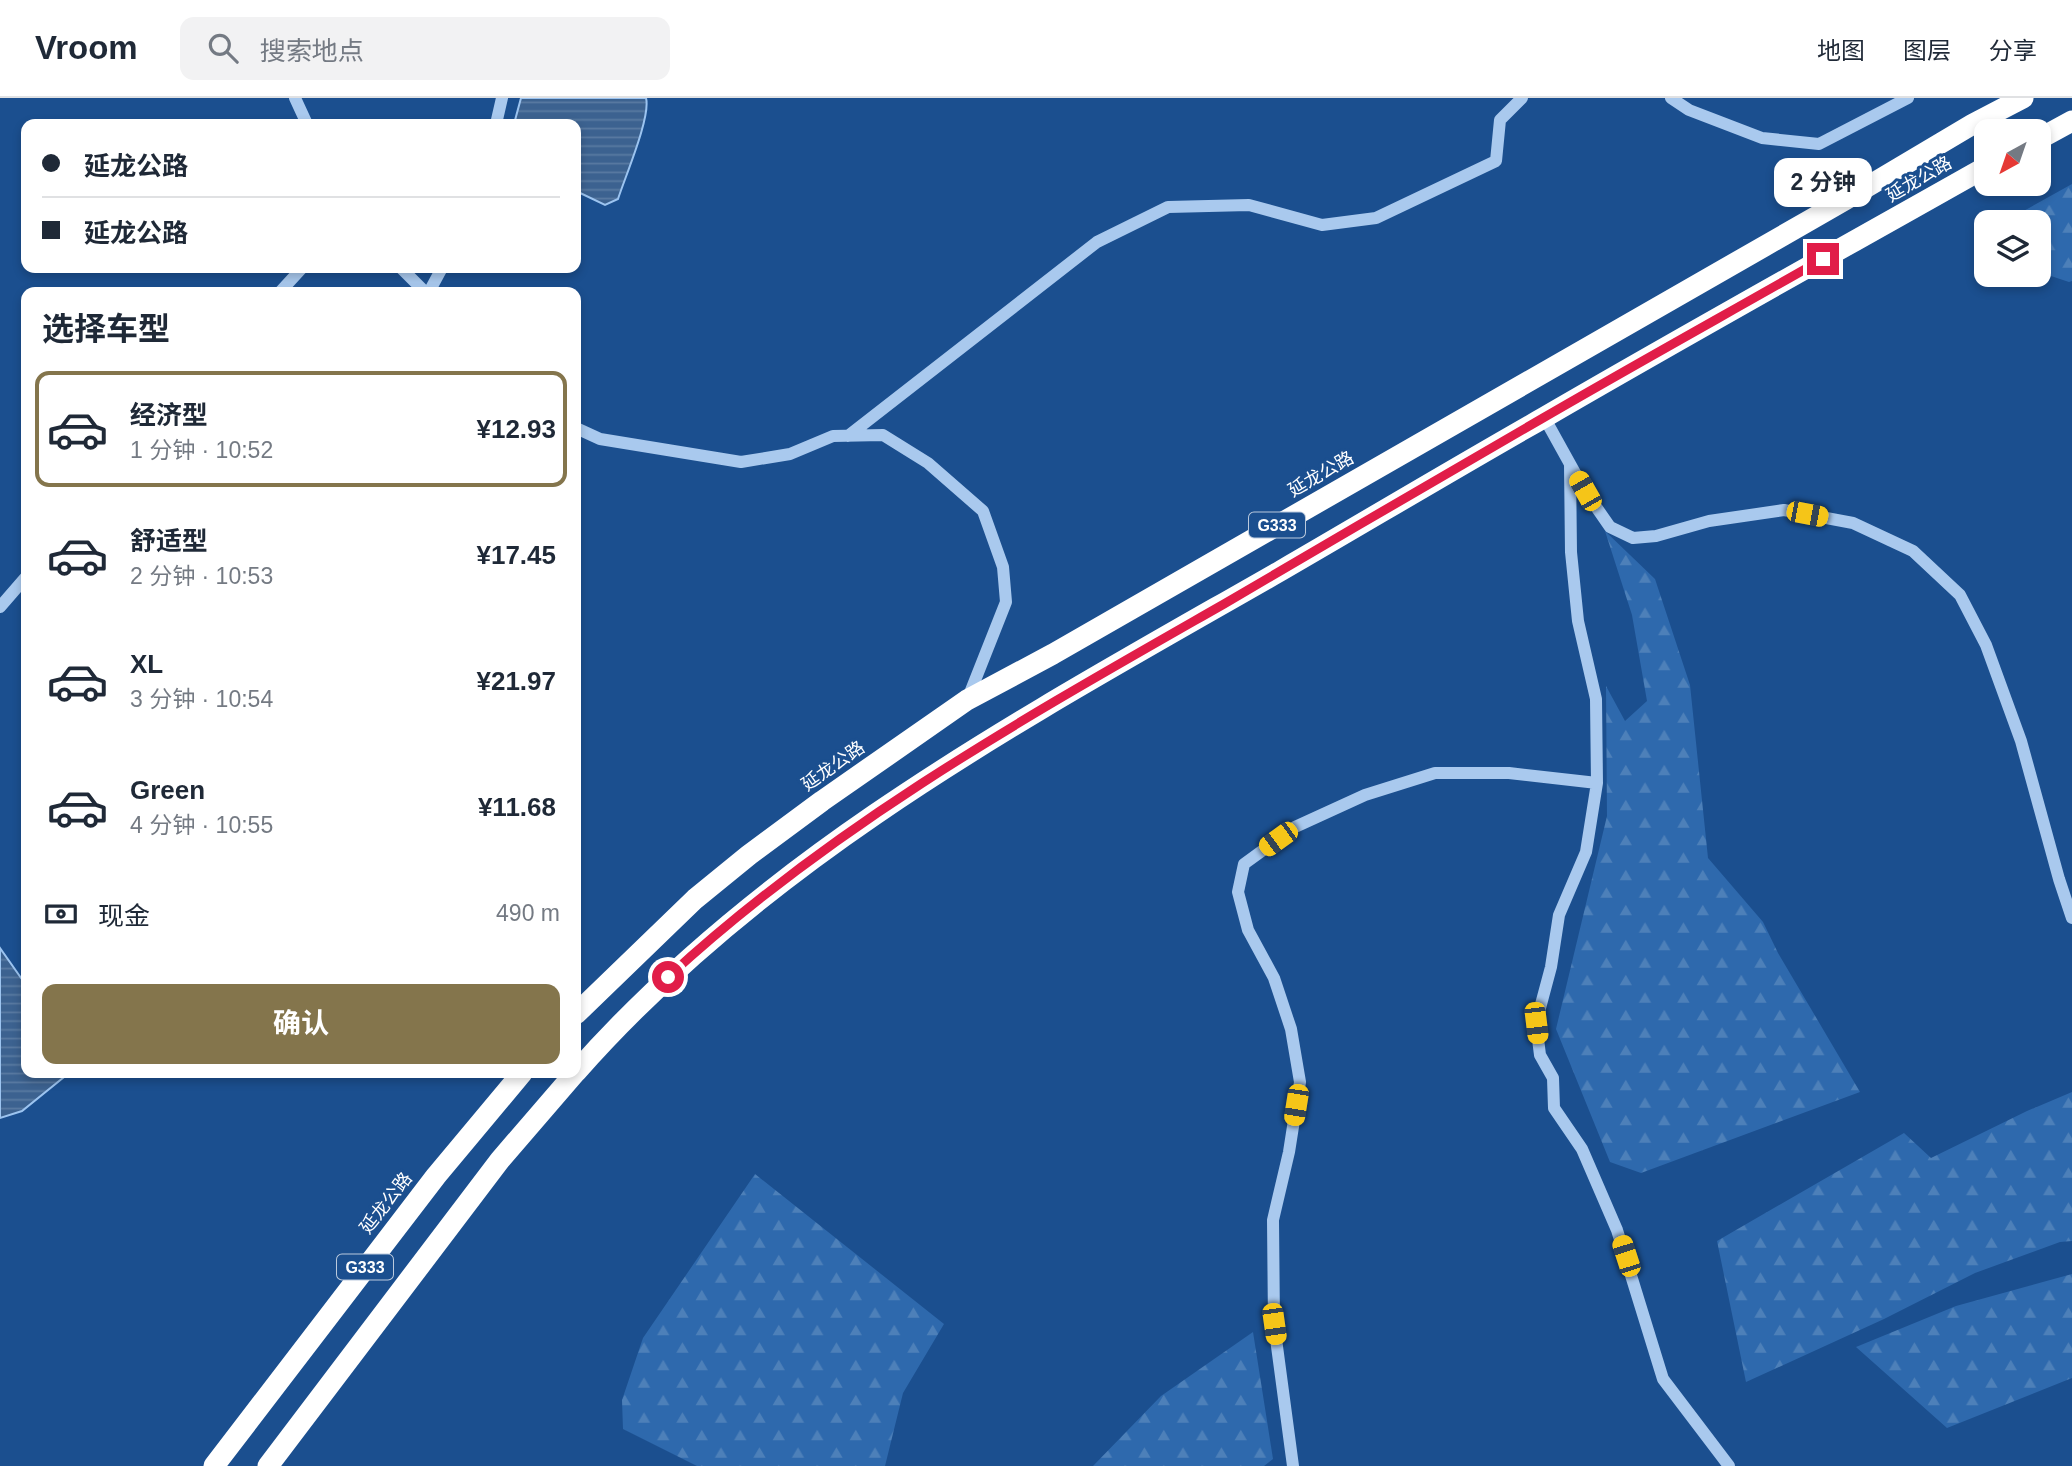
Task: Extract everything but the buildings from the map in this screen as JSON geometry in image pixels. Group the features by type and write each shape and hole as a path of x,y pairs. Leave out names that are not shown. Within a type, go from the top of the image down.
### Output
{"highway":[{"name":"延龙公路","path":"581,1009 695,899 749,855 821,801 967,700 1053,654 1846,200 1973,124 2023,98"},
{"path":"2051,132 2072,121"},
{"name":"延龙公路","path":"581,1066 652,992 715,933 839,838 1049,704 1544,417 1974,174"},
{"name":"延龙公路","path":"214,1466 436,1176 518,1078"},
{"name":"延龙公路","path":"268,1466 500,1160 570,1078"}],"street":[{"path":"295,98 305,119"},
{"path":"497,119 502,98"},
{"path":"848,436 1097,242 1168,207 1249,205 1322,225 1376,218 1496,161 1500,120 1522,98"},
{"path":"1671,98 1689,110 1762,138 1819,144 1908,98"},
{"path":"285,287 297,273"},
{"path":"406,273 422,287"},
{"path":"1544,417 1585,491 1610,527 1633,538 1656,536 1709,522 1784,510 1853,523 1913,551 1960,595 1986,645 2021,740 2072,918"},
{"path":"581,430 600,439 741,462 790,454 833,436 883,435 928,463 984,511 1003,566 1006,602 967,700"},
{"path":"1570,465 1572,552 1578,621 1596,699 1597,783 1586,852 1559,915 1551,967 1536,1023 1540,1055 1553,1077 1554,1108 1582,1149 1617,1230 1663,1379 1729,1466"},
{"path":"0,607 21,583"},
{"path":"1293,1466 1274,1324 1273,1220 1289,1152 1300,1082 1291,1029 1274,978 1248,930 1238,891 1244,863 1295,827 1365,795 1435,773 1509,773 1597,783"}],"green space":[{"path":"2072,184 2072,281 2069,282 2051,276 2051,210 2025,210"},
{"path":"1605,531 1655,579 1690,685 1708,858 1763,922 1778,953 1860,1092 1641,1173 1610,1162 1556,1029 1607,816 1606,686 1625,721 1647,701 1632,615"},
{"path":"2072,1092 2072,1241 2060,1242 1975,1273 1884,1319 1746,1382 1717,1241 1904,1133 1931,1158"},
{"path":"755,1174 944,1324 903,1393 885,1466 697,1466 623,1429 622,1400 643,1338"},
{"path":"2072,1274 2072,1378 1947,1428 1856,1347 1956,1306"},
{"path":"1253,1332 1273,1459 1264,1466 1093,1466 1161,1396"}],"shaded area":[{"path":"521,98 646,98 645,119 618,199 605,205 581,193 581,119 515,119"},
{"path":"0,948 21,978 21,1078 63,1078 22,1111 0,1118"}],"route":[{"path":"668,977 715,933 778,883 905,793 1049,704 1823,259"}]}
